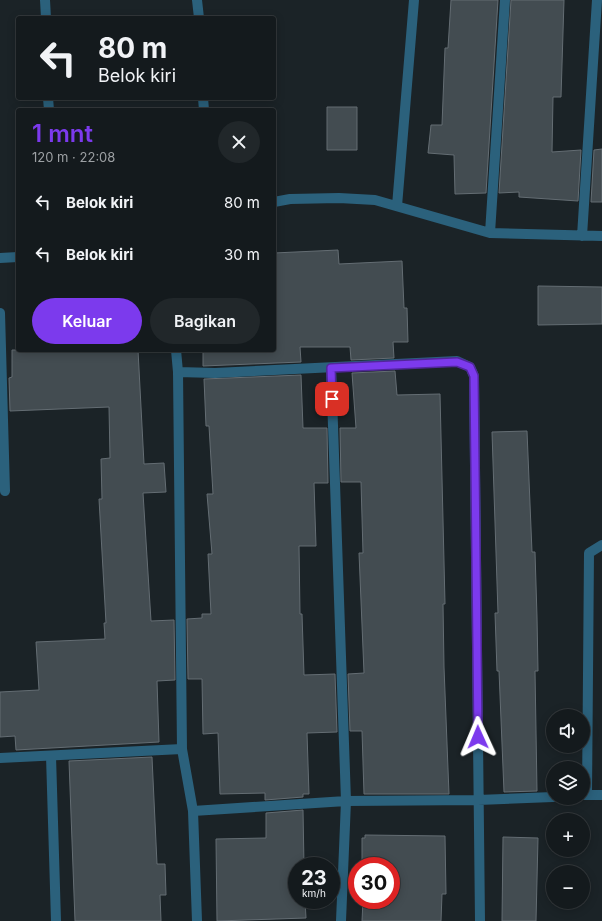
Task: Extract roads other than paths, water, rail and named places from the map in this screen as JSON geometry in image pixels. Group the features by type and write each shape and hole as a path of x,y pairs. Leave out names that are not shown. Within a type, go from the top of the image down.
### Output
{"street":[{"path":"45,0 46,16"},
{"path":"198,0 199,16"},
{"path":"397,206 414,0"},
{"path":"490,233 505,0"},
{"path":"582,236 597,0"},
{"path":"276,202 290,199 339,198 375,200 490,233 602,236"},
{"path":"0,258 16,257"},
{"path":"0,313 4,491"},
{"path":"176,352 178,372 182,749 193,811 197,921"},
{"path":"178,372 215,373 457,362 470,367 474,376 480,921"},
{"path":"331,368 346,801 341,921"},
{"path":"586,761 589,553 602,545"},
{"path":"0,758 182,749"},
{"path":"51,756 56,921"},
{"path":"590,795 602,795"},
{"path":"193,811 346,801 478,800 546,797"}]}
